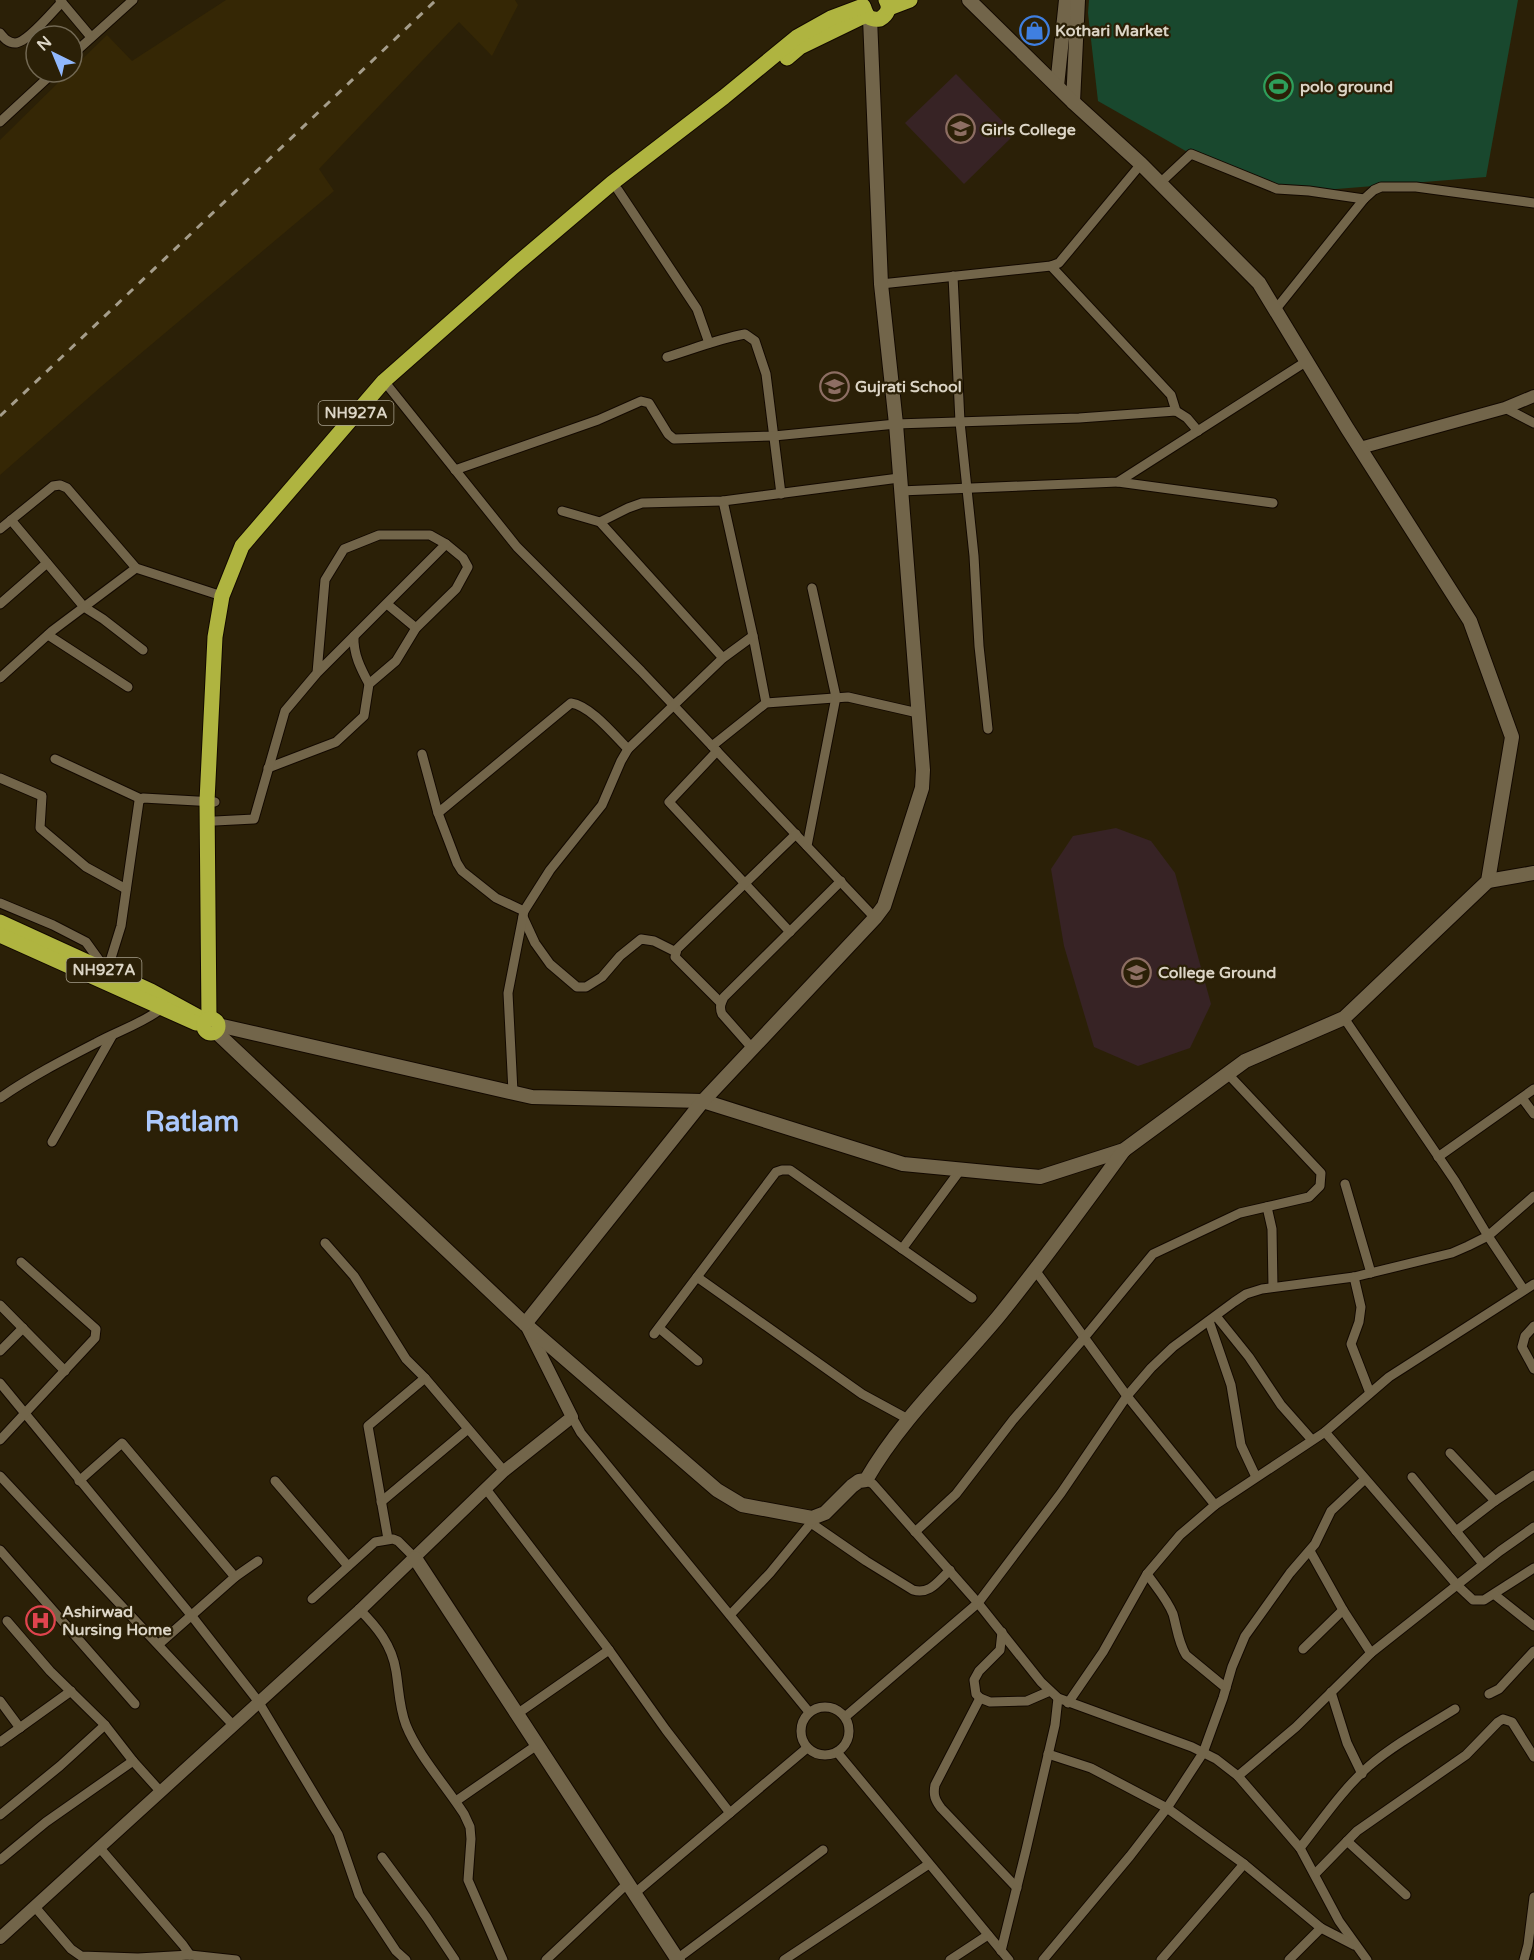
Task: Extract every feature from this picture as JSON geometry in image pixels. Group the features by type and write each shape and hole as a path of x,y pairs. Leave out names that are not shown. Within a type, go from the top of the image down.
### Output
{"highway":[{"name":"NH927A","path":"865,7 875,20 884,17 887,4 910,0"},
{"name":"NH927A","path":"211,1024 215,821 211,802 222,638 229,597 255,543 386,384 618,190 800,47 865,7"},
{"name":"NH927A","path":"211,1024 211,802 215,638 222,596 242,546 386,384 612,183 724,97 797,37 831,18 865,7"},
{"name":"NH927A","path":"0,922 104,976 161,1009 211,1024"},
{"name":"NH927A","path":"0,935 180,1005 211,1024"}],"main road":[{"path":"969,0 1250,272 1276,309 1360,448 1470,621 1512,737 1488,881"},
{"path":"1057,86 1066,0"},
{"path":"1073,102 1078,0"},
{"path":"525,1324 703,1101 884,906 922,788 923,770 896,424 881,284 865,7"},
{"path":"211,1024 525,1324 717,1490 741,1505 812,1521 825,1514 852,1486 859,1481 866,1480 908,1419 997,1318 1124,1150 1245,1061 1344,1018 1488,881 1534,873"},
{"path":"211,1024 532,1097 703,1101 903,1164 1040,1177 1124,1150"},
{"path":"415,1558 678,1959"}],"street":[{"path":"84,44 134,0"},
{"path":"0,33 7,41 21,42 61,1 91,37"},
{"path":"0,122 41,84"},
{"path":"1160,183 1191,154 1277,189 1364,199"},
{"path":"881,284 1052,266 1059,263 1141,164"},
{"path":"1276,309 1364,199 1381,187 1416,187 1534,203"},
{"path":"618,190 697,309 709,343"},
{"path":"1052,266 1171,395 1176,411"},
{"path":"953,276 960,422 988,729"},
{"path":"667,357 745,334 755,341 766,374 781,494"},
{"path":"1118,482 1307,361"},
{"path":"386,384 518,547 715,748 875,918"},
{"path":"1360,448 1505,408 1533,395"},
{"path":"455,470 598,420 641,401 649,403 668,434 674,439 774,436 896,424 1079,418 1176,411 1187,418 1198,431"},
{"path":"1505,408 1534,423"},
{"path":"600,522 628,508 642,504 723,501 900,484 967,488 1118,482 1273,503"},
{"path":"0,529 53,486 64,486 136,568 222,596"},
{"path":"723,501 766,703"},
{"path":"562,510 600,522 723,658"},
{"path":"11,520 84,607 143,650"},
{"path":"317,673 324,580 344,549 379,535 430,535 456,551 468,567 456,589 416,628 396,661 369,684"},
{"path":"215,821 254,819 285,711 317,673 446,544"},
{"path":"0,604 47,563"},
{"path":"0,678 48,635 136,568"},
{"path":"807,846 836,697 812,588"},
{"path":"387,604 416,628"},
{"path":"48,635 128,687"},
{"path":"268,768 336,742 363,716 369,684 358,663 354,636"},
{"path":"513,1092 508,993 524,914 550,870 602,805 628,749 723,658 753,636"},
{"path":"790,932 669,802 715,748 766,703 848,697 918,713"},
{"path":"438,813 571,704 578,704 588,711 628,749"},
{"path":"422,754 438,813 462,871 496,898 524,914 536,943 550,964 577,987 586,987 602,977 620,956 642,939 654,941 676,952"},
{"path":"56,759 141,799 211,802"},
{"path":"0,778 42,796 39,828 86,867 126,889"},
{"path":"104,976 121,926 141,799"},
{"path":"721,1003 682,966 675,957 677,949 796,834"},
{"path":"752,1048 722,1014 720,1009 724,997 841,882"},
{"path":"0,903 53,925 86,942 104,976"},
{"path":"0,943 60,968 104,976"},
{"path":"0,1098 42,1073 145,1021 161,1009"},
{"path":"1344,1018 1524,1290"},
{"path":"52,1142 112,1036"},
{"path":"915,1532 956,1494 1013,1420 1149,1258 1159,1250 1240,1214 1309,1197 1320,1186 1321,1173 1227,1073"},
{"path":"1438,1157 1534,1089"},
{"path":"1521,1098 1534,1114"},
{"path":"902,1249 961,1169"},
{"path":"698,1361 657,1331 776,1172 782,1170 790,1170 972,1298"},
{"path":"1345,1184 1371,1273"},
{"path":"845,1717 978,1603 1061,1493 1127,1396 1173,1347 1246,1294 1273,1287 1354,1277 1452,1253 1488,1236 1534,1196"},
{"path":"1267,1207 1272,1229 1273,1287"},
{"path":"325,1243 354,1276 405,1359 425,1378 504,1471"},
{"path":"0,1440 95,1338 96,1329 21,1262"},
{"path":"1035,1270 1127,1396 1215,1505"},
{"path":"697,1277 862,1394 908,1419"},
{"path":"1354,1277 1361,1307 1359,1322 1351,1344 1370,1393"},
{"path":"1068,1703 1103,1652 1147,1574 1180,1535 1215,1505 1324,1432 1398,1371 1534,1284"},
{"path":"0,1305 65,1371"},
{"path":"1212,1319 1249,1357 1281,1405 1312,1440"},
{"path":"1212,1319 1231,1385 1241,1445 1256,1477"},
{"path":"525,1324 581,1433 809,1712"},
{"path":"1534,1326 1525,1336 1522,1347 1534,1369"},
{"path":"0,1351 23,1328"},
{"path":"388,1539 368,1426 425,1378"},
{"path":"0,1383 191,1615 258,1701 338,1834 359,1895 402,1959"},
{"path":"0,1938 415,1558 504,1471 572,1417"},
{"path":"381,1502 468,1429"},
{"path":"1324,1432 1468,1598 1477,1602 1485,1600 1534,1568"},
{"path":"79,1481 122,1443 235,1577"},
{"path":"1450,1453 1495,1501"},
{"path":"1456,1531 1534,1475"},
{"path":"0,1476 233,1725"},
{"path":"1412,1477 1483,1564"},
{"path":"1043,1960 1130,1857 1167,1808 1203,1753 1245,1636 1290,1573 1310,1551 1331,1511 1365,1479"},
{"path":"866,1480 873,1484 950,1570 1058,1698 1192,1747 1226,1766 1238,1776 1300,1848 1339,1921 1367,1960"},
{"path":"275,1481 348,1566"},
{"path":"486,1489 730,1813"},
{"path":"730,1616 770,1573 812,1521 866,1561 914,1590 922,1592 929,1589 950,1570"},
{"path":"1238,1776 1296,1727 1371,1653 1483,1564 1534,1527"},
{"path":"312,1599 375,1542 388,1539 398,1541 415,1558"},
{"path":"0,1550 135,1704"},
{"path":"1310,1551 1343,1610 1371,1653"},
{"path":"159,1644 235,1577 258,1561"},
{"path":"1147,1574 1172,1613 1186,1655 1226,1688"},
{"path":"1495,1595 1534,1626"},
{"path":"359,1609 379,1630 391,1651 406,1725 420,1750 456,1801 470,1827 468,1880 501,1959"},
{"path":"1303,1649 1343,1610"},
{"path":"7,1621 105,1725 160,1791"},
{"path":"1002,1632 1000,1650 974,1680 974,1688 980,1698 990,1702 1027,1701 1050,1691"},
{"path":"517,1714 609,1650"},
{"path":"1489,1694 1499,1689 1534,1651"},
{"path":"0,1742 71,1691"},
{"path":"1331,1692 1347,1743 1362,1774"},
{"path":"980,1698 935,1785 934,1793 940,1808 1017,1888"},
{"path":"1001,1952 1048,1754 1058,1698"},
{"path":"0,1701 20,1728"},
{"path":"824,1706 839,1711 845,1717 848,1724 848,1740 837,1752 822,1755 807,1748 800,1734 801,1726 809,1712 824,1706"},
{"path":"1300,1848 1362,1774 1396,1746 1455,1709"},
{"path":"1315,1874 1367,1823 1466,1755 1503,1719 1512,1722 1534,1757"},
{"path":"0,1815 60,1767 105,1725"},
{"path":"456,1801 537,1744"},
{"path":"546,1960 632,1888 730,1813 807,1748"},
{"path":"837,1752 1009,1960"},
{"path":"1048,1754 1091,1768 1167,1808 1244,1864 1321,1928 1356,1946"},
{"path":"0,1860 46,1822 133,1761"},
{"path":"1347,1841 1406,1895"},
{"path":"99,1847 190,1955"},
{"path":"678,1959 823,1850"},
{"path":"382,1857 455,1960"},
{"path":"784,1960 929,1864"},
{"path":"1161,1960 1244,1864"},
{"path":"1524,1960 1534,1897"},
{"path":"34,1907 71,1949 81,1956 138,1958 190,1955 236,1960"},
{"path":"1289,1960 1321,1928"},
{"path":"950,1960 988,1935"}],"shaded area":[{"path":"226,0 515,0 518,5 492,56 459,22 319,169 334,191 0,475 0,140 57,84 84,84 84,57 107,35 132,61"},
{"name":"Girls College","path":"956,74 1015,134 964,184 905,123"},
{"name":"College Ground","path":"1116,828 1151,841 1175,873 1211,1004 1190,1048 1138,1066 1094,1047 1064,946 1051,869 1073,836"}],"green space":[{"path":"1089,0 1518,0 1486,177 1299,192 1191,154 1098,101 1088,13"}],"railway":[{"path":"0,416 436,0"}],"place":[{"name":"Kothari Market","path":"1034,30"},
{"name":"polo ground","path":"1279,86"},
{"name":"Girls College","path":"960,129"},
{"name":"Gujrati School","path":"834,386"},
{"name":"College Ground","path":"1137,972"},
{"name":"Ashirwad Nursing Home","path":"41,1620"}],"district":[{"name":"Ratlam","path":"192,1121"}]}
